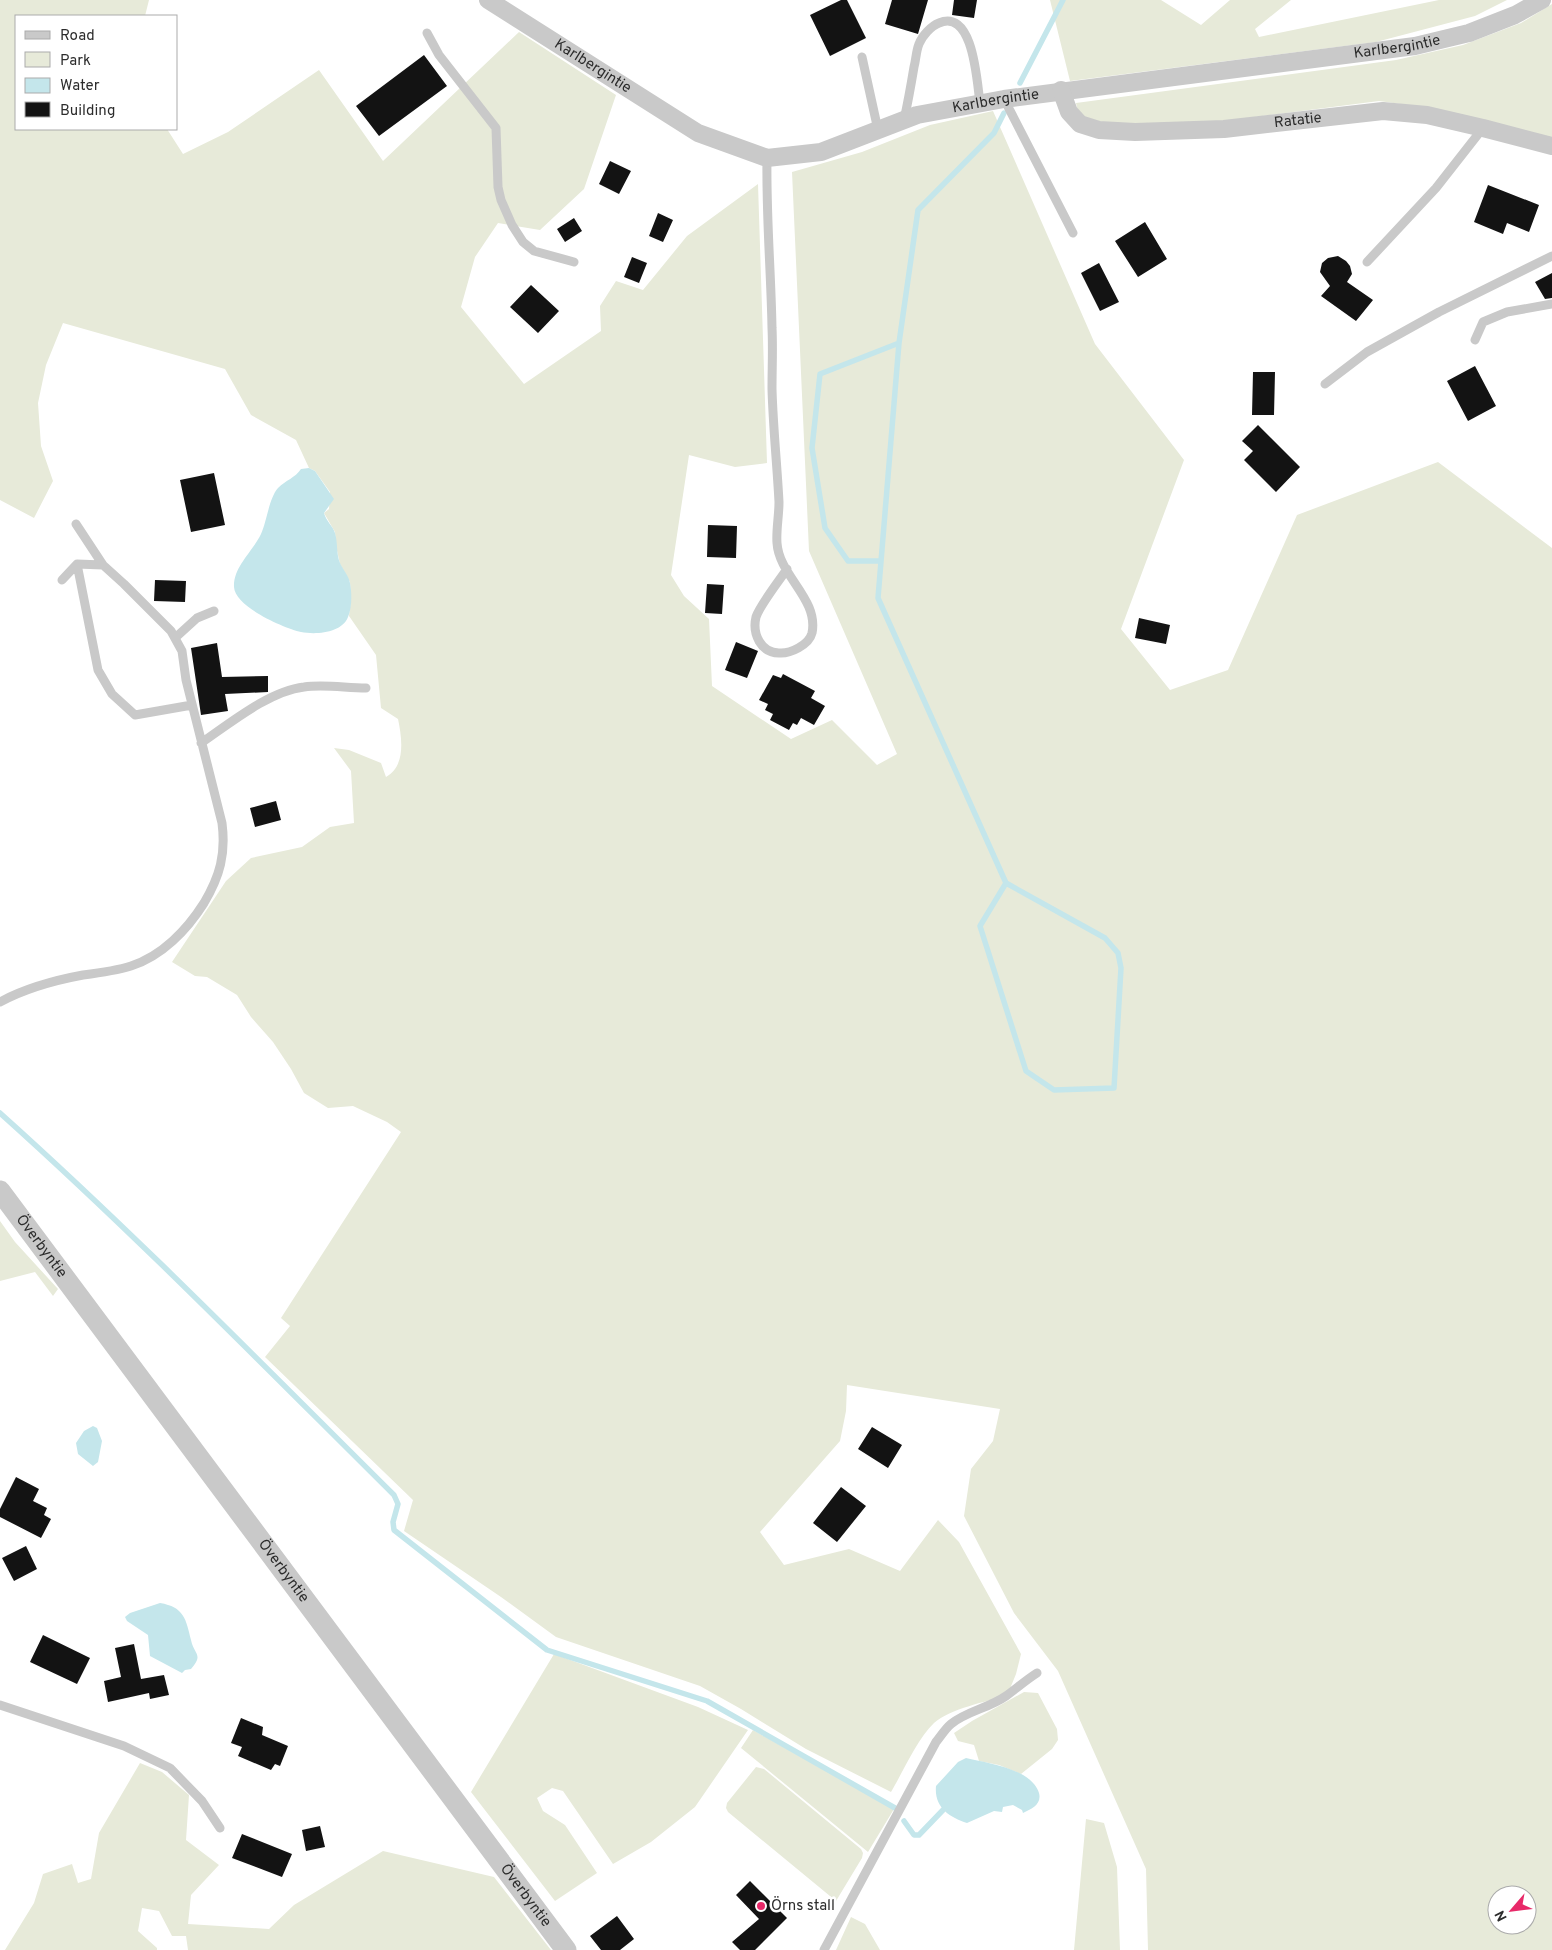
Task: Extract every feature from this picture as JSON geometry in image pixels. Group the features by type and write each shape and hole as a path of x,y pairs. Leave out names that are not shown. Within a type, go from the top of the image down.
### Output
{"street":[{"name":"Karlbergintie","path":"488,0 698,133 767,158 821,152 917,115 980,103 1061,90 1415,46 1469,33 1515,15 1542,0"},
{"name":"Ratatie","path":"1061,90 1069,112 1080,124 1099,130 1136,132 1224,129 1383,111 1427,115 1552,146"},
{"name":"Överbyntie","path":"0,1191 566,1950"}],"lane":[{"path":"904,120 919,43 933,25 942,21 951,21 959,26 967,36 973,53 980,103"},
{"path":"427,33 439,55 496,128 498,187 501,200 512,225 523,242 534,251 574,262"},
{"path":"862,57 878,130"},
{"path":"1004,99 1072,233"},
{"path":"1367,262 1436,188 1483,128"},
{"path":"767,158 766,212 772,328 772,388 779,504 777,546 793,583 807,601 812,620 812,635 806,643 794,650 780,654 767,651 759,642 756,634 756,617 787,570"},
{"path":"1325,384 1367,352 1439,312 1552,256"},
{"path":"1475,340 1483,322 1507,312 1552,304"},
{"path":"0,1002 12,996 54,983 133,966 152,956 185,929 198,912 210,893 221,866 225,843 222,824 186,680 182,651 171,631 102,565 76,524"},
{"path":"62,580 77,564 102,565"},
{"path":"77,564 98,670 112,694 135,715 192,705"},
{"path":"175,638 197,618 214,611"},
{"path":"201,743 248,710 278,695 304,687 366,688"},
{"path":"824,1950 936,1742 950,1725 999,1700 1037,1673"},
{"path":"0,1705 124,1746 170,1768 202,1801 220,1828"}],"green space":[{"path":"0,0 149,0 145,15 15,15 15,130 168,130 183,154 228,132 319,70 383,161 519,32 616,95 584,189 540,230 498,223 475,257 461,307 524,384 601,331 600,306 616,281 643,290 687,236 758,184 767,463 735,467 689,455 671,575 684,596 709,619 712,686 791,739 832,720 877,765 897,754 809,551 792,172 862,152 930,125 993,111 1095,344 1184,460 1121,629 1170,690 1228,670 1297,515 1438,462 1552,548 1552,1950 1148,1950 1146,1869 1058,1671 1014,1613 964,1516 971,1469 993,1441 1000,1409 847,1385 846,1411 840,1441 760,1532 784,1565 849,1549 900,1571 938,1520 959,1542 1021,1654 1016,1674 1007,1696 959,1710 934,1723 916,1747 891,1792 806,1749 700,1686 556,1637 404,1531 413,1500 265,1357 290,1326 281,1318 401,1132 387,1122 353,1106 328,1108 304,1093 273,1042 251,1017 237,995 207,977 195,976 172,962 226,881 251,858 302,847 330,827 354,823 351,771 334,748 349,750 381,763 386,777 397,766 400,759 401,735 398,719 381,708 376,655 349,616 350,582 340,564 335,532 324,513 329,509 330,492 315,471 309,468 296,440 251,415 225,369 63,323 46,365 38,403 41,446 53,481 34,518 0,500"},
{"path":"1050,0 1161,0 1201,25 1230,0 1291,0 1255,29 1259,37 1439,0 1507,0 1475,16 1376,42 1070,81"},
{"path":"1552,4 1552,138 1408,105 1379,101 1224,121 1117,126 1079,116 1076,103 1396,60 1463,45 1521,23"},
{"path":"0,1221 15,1242 58,1289 53,1296 35,1272 0,1281"},
{"path":"554,1654 698,1707 748,1730 695,1807 651,1842 613,1864 563,1791 552,1788 537,1798 543,1811 565,1825 597,1873 555,1901 471,1792"},
{"path":"1024,1692 1038,1693 1057,1729 1058,1740 1052,1749 1021,1774 999,1765 979,1761 974,1745 958,1741 954,1733"},
{"path":"753,1730 894,1809 868,1852 741,1748"},
{"path":"140,1763 162,1772 189,1795 186,1840 219,1865 191,1895 188,1924 269,1929 294,1905 383,1851 494,1877 551,1950 188,1950 186,1936 172,1936 159,1911 142,1908 138,1931 157,1950 5,1950 34,1903 43,1874 72,1864 78,1883 91,1879 99,1833"},
{"path":"756,1767 764,1769 861,1849 863,1853 862,1858 836,1901 728,1812 726,1808 727,1803"},
{"path":"1086,1819 1104,1823 1117,1867 1120,1950 1074,1950"},
{"path":"851,1917 865,1924 880,1950 836,1950"}],"water":[{"path":"309,468 315,471 334,499 324,513 335,533 341,566 347,575 351,587 351,605 345,622 334,630 321,633 293,630 262,616 242,602 236,595 234,587 240,566 261,534 275,492 301,469"},
{"path":"93,1426 97,1428 102,1441 98,1462 93,1466 78,1454 76,1443 84,1431"},
{"path":"160,1603 174,1608 183,1615 192,1645 198,1657 191,1669 185,1670 182,1673 150,1656 148,1635 127,1621 125,1617 130,1613"},
{"path":"966,1758 1008,1768 1028,1778 1035,1785 1039,1793 1038,1803 1023,1813 1022,1810 1013,1805 1003,1807 1002,1812 994,1811 967,1823 954,1818 944,1810 937,1800 936,1786 958,1762"}],"building":[{"path":"841,0 847,0 866,38 830,56 810,15"},
{"path":"892,0 928,0 918,34 885,24"},
{"path":"954,0 977,0 974,18 952,15"},
{"path":"424,55 447,86 379,136 356,106"},
{"path":"610,161 631,171 619,194 599,184"},
{"path":"1488,185 1539,205 1529,232 1507,223 1503,234 1474,222"},
{"path":"658,213 673,220 663,242 649,236"},
{"path":"574,218 582,231 565,242 557,229"},
{"path":"1145,222 1167,259 1138,277 1115,241"},
{"path":"1338,256 1350,266 1352,274 1347,282 1373,300 1356,321 1321,296 1330,286 1320,272 1322,263 1328,258"},
{"path":"632,257 647,263 639,283 624,277"},
{"path":"1099,263 1119,302 1100,311 1081,273"},
{"path":"1552,273 1552,298 1545,299 1535,282"},
{"path":"531,285 559,311 538,333 510,307"},
{"path":"1475,366 1496,406 1468,421 1447,381"},
{"path":"1253,372 1275,372 1274,415 1252,415"},
{"path":"1258,425 1300,467 1276,492 1244,460 1253,451 1242,441"},
{"path":"214,473 225,525 191,532 180,480"},
{"path":"708,525 737,526 736,558 707,557"},
{"path":"155,580 186,581 185,602 154,601"},
{"path":"707,584 724,585 722,614 705,613"},
{"path":"1139,618 1170,625 1166,644 1135,638"},
{"path":"736,642 758,651 747,678 725,670"},
{"path":"217,643 222,677 268,676 268,692 225,694 228,711 201,715 191,648"},
{"path":"783,674 815,691 811,698 825,706 814,725 801,718 797,725 793,723 789,730 770,720 773,714 765,710 768,704 759,700 773,675 781,678"},
{"path":"276,801 281,820 255,827 250,808"},
{"path":"872,1427 902,1445 888,1468 858,1449"},
{"path":"16,1477 39,1489 33,1501 47,1508 44,1515 51,1519 41,1538 0,1517 0,1509"},
{"path":"841,1487 866,1506 837,1542 813,1523"},
{"path":"26,1546 37,1569 14,1581 2,1558"},
{"path":"43,1635 90,1658 77,1684 30,1662"},
{"path":"134,1644 141,1679 164,1675 169,1695 150,1699 149,1693 108,1702 104,1681 121,1677 115,1648"},
{"path":"241,1718 263,1727 262,1735 288,1746 280,1766 275,1764 271,1770 238,1756 242,1747 231,1743"},
{"path":"320,1826 325,1847 306,1851 302,1830"},
{"path":"242,1834 292,1854 282,1877 232,1858"},
{"path":"750,1881 787,1918 755,1950 740,1950 732,1942 759,1919 736,1895"},
{"path":"617,1916 634,1939 620,1950 601,1950 590,1936"}],"waterway":[{"path":"1020,83 1063,0"},
{"path":"1004,113 994,133 918,210 899,343 878,598 1006,883 980,926 1026,1071 1054,1090 1114,1088 1121,968 1118,953 1105,938 1006,883"},
{"path":"880,561 848,561 825,528 812,448 820,374 899,343"},
{"path":"0,1113 150,1253 394,1495 398,1504 393,1522 394,1530 547,1650 707,1701 895,1808"},
{"path":"904,1821 914,1835 919,1835 943,1810"}],"place":[{"name":"Örns stall","path":"761,1906"}]}
